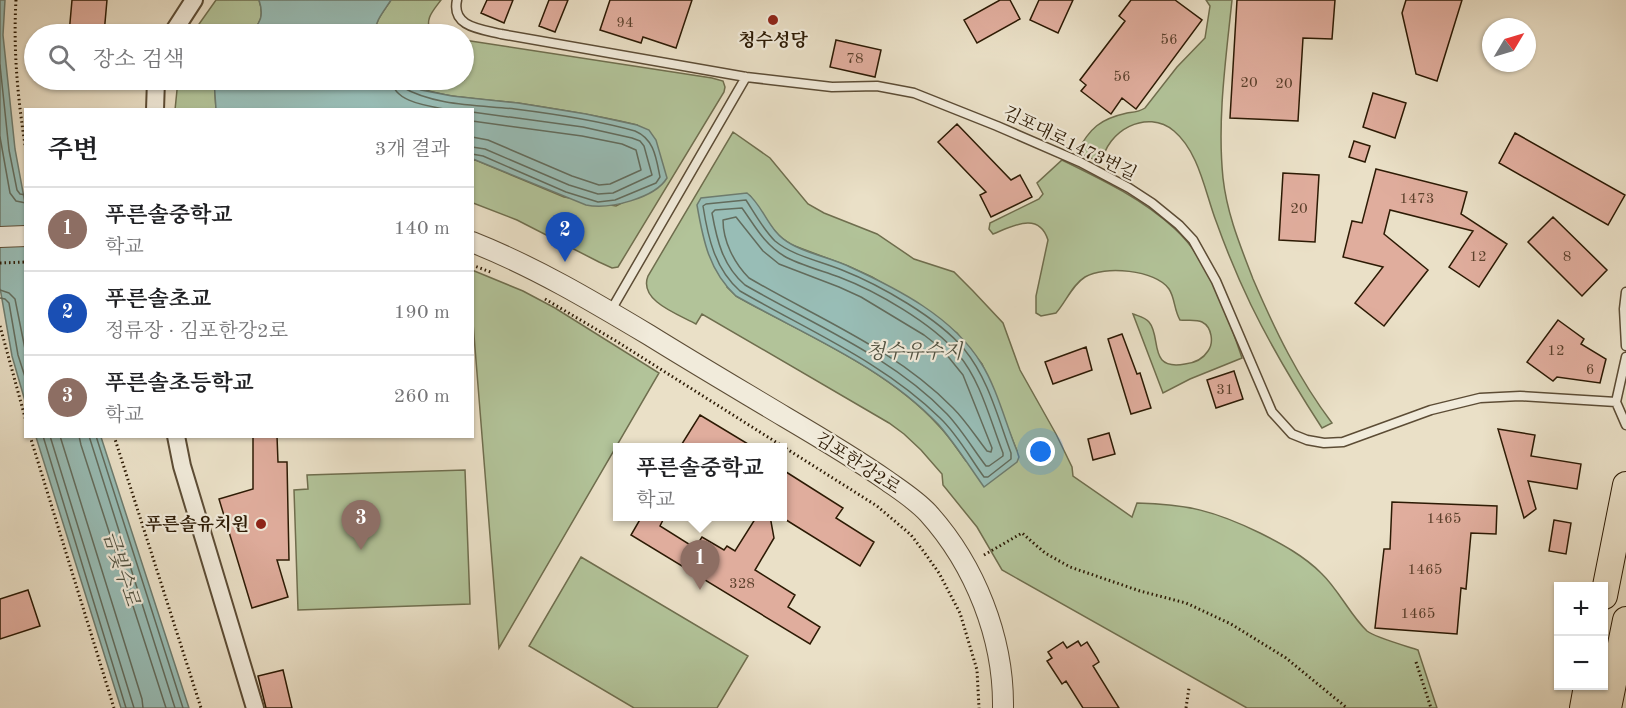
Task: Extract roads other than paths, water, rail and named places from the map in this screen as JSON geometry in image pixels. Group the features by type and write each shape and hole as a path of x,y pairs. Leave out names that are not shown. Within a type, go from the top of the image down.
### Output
{"main road":[{"path":"1607,582 1626,485"},
{"path":"1608,708 1626,620"},
{"path":"1582,708 1586,690"}],"street":[{"path":"178,24 194,0"},
{"path":"155,108 156,90"},
{"path":"0,237 24,236"},
{"name":"김포한강2로","path":"474,243 513,259 573,290 860,462 912,498 927,512 957,552 973,578 985,605 999,662 1003,708"},
{"path":"176,438 182,466 255,708"}],"lane":[{"name":"김포대로1473번길","path":"457,0 457,15 466,24"},
{"name":"김포대로1473번길","path":"474,28 544,43 746,77 832,87 877,86 914,93 1080,162 1129,188 1179,225 1193,240 1216,281 1272,412 1293,434 1307,440 1324,443 1343,442 1431,410 1480,398 1520,396 1616,402"},
{"path":"610,312 746,77"},
{"path":"1626,292 1624,309 1626,346"},
{"path":"1626,357 1616,402 1626,425"}],"water":[{"path":"0,0 5,0 3,35 15,149 24,198 24,398 12,356 0,288"},
{"path":"259,0 391,0 377,24 258,24 261,10"},
{"path":"215,90 421,90 452,96 518,103 586,114 637,125 649,130 656,140 667,178 653,191 631,201 607,206 586,205 474,159 474,108 216,108"},
{"name":"청수유수지","path":"747,193 783,239 887,285 923,306 955,332 981,363 991,383 1019,457 1017,462 984,487 938,424 893,385 842,353 736,296 713,265 705,243 697,205 701,198"},
{"name":"금빛수로","path":"36,438 101,438 189,708 121,708"}],"place":[{"name":"청수성당","path":"773,20"},
{"name":"푸른솔초교","path":"565,262"},
{"name":"푸른솔유치원","path":"261,524"},
{"name":"푸른솔초등학교","path":"361,550"},
{"name":"푸른솔중학교","path":"700,590"}]}
